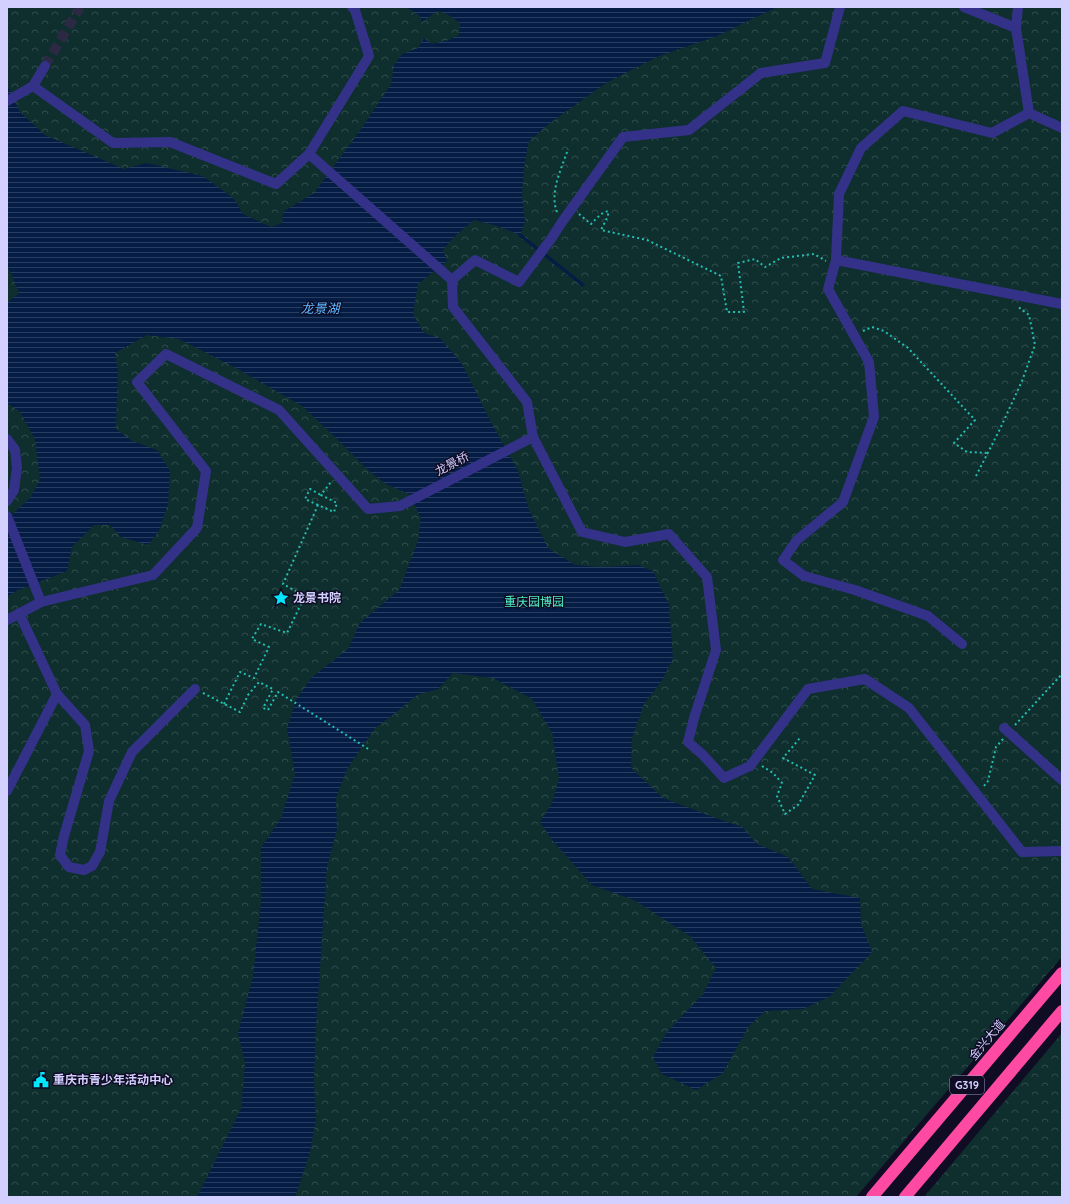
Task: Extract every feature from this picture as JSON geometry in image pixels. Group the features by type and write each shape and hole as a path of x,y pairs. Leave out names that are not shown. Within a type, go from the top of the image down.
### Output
{"highway":[{"name":"金兴大道","path":"872,1197 1062,973"},
{"name":"G319","path":"905,1197 1062,1011"}],"lane":[{"path":"33,86 113,143 170,142 276,184 309,154 369,56 355,10 352,7"},
{"path":"452,280 475,260 519,282 623,137 689,130 761,74 825,64 840,7"},
{"path":"964,7 1016,28"},
{"path":"1018,7 1016,28 1029,113"},
{"path":"7,101 33,86 45,66"},
{"path":"962,644 928,616 854,590 804,576 783,560 797,540 843,502 874,417 869,362 828,289 835,263 839,194 861,148 903,111 992,133 1029,113"},
{"path":"1029,113 1062,128"},
{"path":"309,154 452,280 452,307 527,402 533,437 582,532 626,542 669,534 707,577 716,650 694,718 688,742 703,755 724,778 750,766 755,761 808,689 865,679 909,708 1022,852 1062,851"},
{"path":"835,263 1062,304"},
{"path":"7,620 41,602 153,575 197,528 206,471 137,382 166,354 279,410 337,474"},
{"name":"龙景桥","path":"337,474 368,510 400,506 533,437"},
{"path":"7,439 15,450 17,467 14,490 7,501"},
{"path":"7,516 41,602"},
{"path":"19,613 57,694 85,725 89,751 64,836 60,856 68,867 84,870 92,866 100,852 109,801 132,752 195,689"},
{"path":"7,791 57,694"},
{"path":"1004,728 1062,780"}],"path":[{"path":"562,222 555,205 555,191 568,149"},
{"path":"572,208 591,224 601,214 608,211 608,216 601,230 647,240 721,276 727,312 744,312 738,263 755,259 765,267 781,258 814,254 835,263"},
{"path":"976,476 1022,382 1035,345 1029,315 1017,306"},
{"path":"854,336 872,328 884,331 908,348 975,420 954,443 967,452 988,452"},
{"path":"321,495 337,474"},
{"path":"310,490 337,503 334,512 318,505 305,499 310,490"},
{"path":"224,704 240,672 254,678 269,647 252,639 261,624 287,633 305,596 282,584 318,505"},
{"path":"195,689 240,712 248,695 259,682 273,689 263,708 268,710 278,692 370,750"},
{"path":"755,761 773,773 782,783 777,796 784,814 798,805 815,775 783,758 800,738"}],"green space":[{"name":"重庆园博园","path":"7,7 1062,7 1062,957 856,1197 7,1197"},
{"path":"1062,1033 1062,1197 924,1197"}],"water":[{"name":"龙景湖","path":"406,7 777,7 715,37 659,56 606,83 550,123 529,141 524,168 522,196 525,222 520,235 497,226 474,220 456,235 443,250 447,261 418,284 413,314 424,333 440,338 462,364 491,422 518,471 529,510 548,548 575,565 601,567 638,565 653,571 669,605 673,658 663,679 644,704 632,738 631,768 663,798 742,827 757,844 788,857 812,889 860,898 861,924 872,952 829,997 803,1009 765,1011 748,1027 723,1073 696,1090 662,1074 653,1057 667,1032 703,994 716,968 690,936 634,900 592,885 552,840 540,822 552,803 559,779 552,733 532,699 493,678 453,673 438,689 417,695 375,728 347,769 336,798 337,829 327,867 316,1027 314,1080 316,1119 310,1153 295,1197 197,1197 241,1109 245,1063 238,1033 253,976 261,902 261,848 281,818 295,774 287,728 296,700 311,678 348,649 360,623 399,590 418,541 421,518 409,494 386,484 370,472 302,406 238,369 179,339 147,335 115,353 118,370 116,429 132,441 157,450 170,471 168,504 159,531 148,545 121,537 110,525 94,525 72,547 67,571 16,591 7,597 7,519 30,498 40,480 35,439 20,412 7,403 7,303 19,293 7,264 7,85 20,112 45,135 124,169 146,163 203,176 234,199 243,214 271,227 282,223 283,212 314,193 361,129 391,84 394,65 402,54 418,48 424,38 432,44 449,40 459,35 460,23 447,14 437,11 422,22 420,16"}],"waterway":[{"path":"520,235 583,285"}],"tunnel":[{"path":"45,66 80,7"}],"place":[{"name":"龙景书院","path":"281,598"},
{"name":"重庆市青少年活动中心","path":"41,1080"}]}
